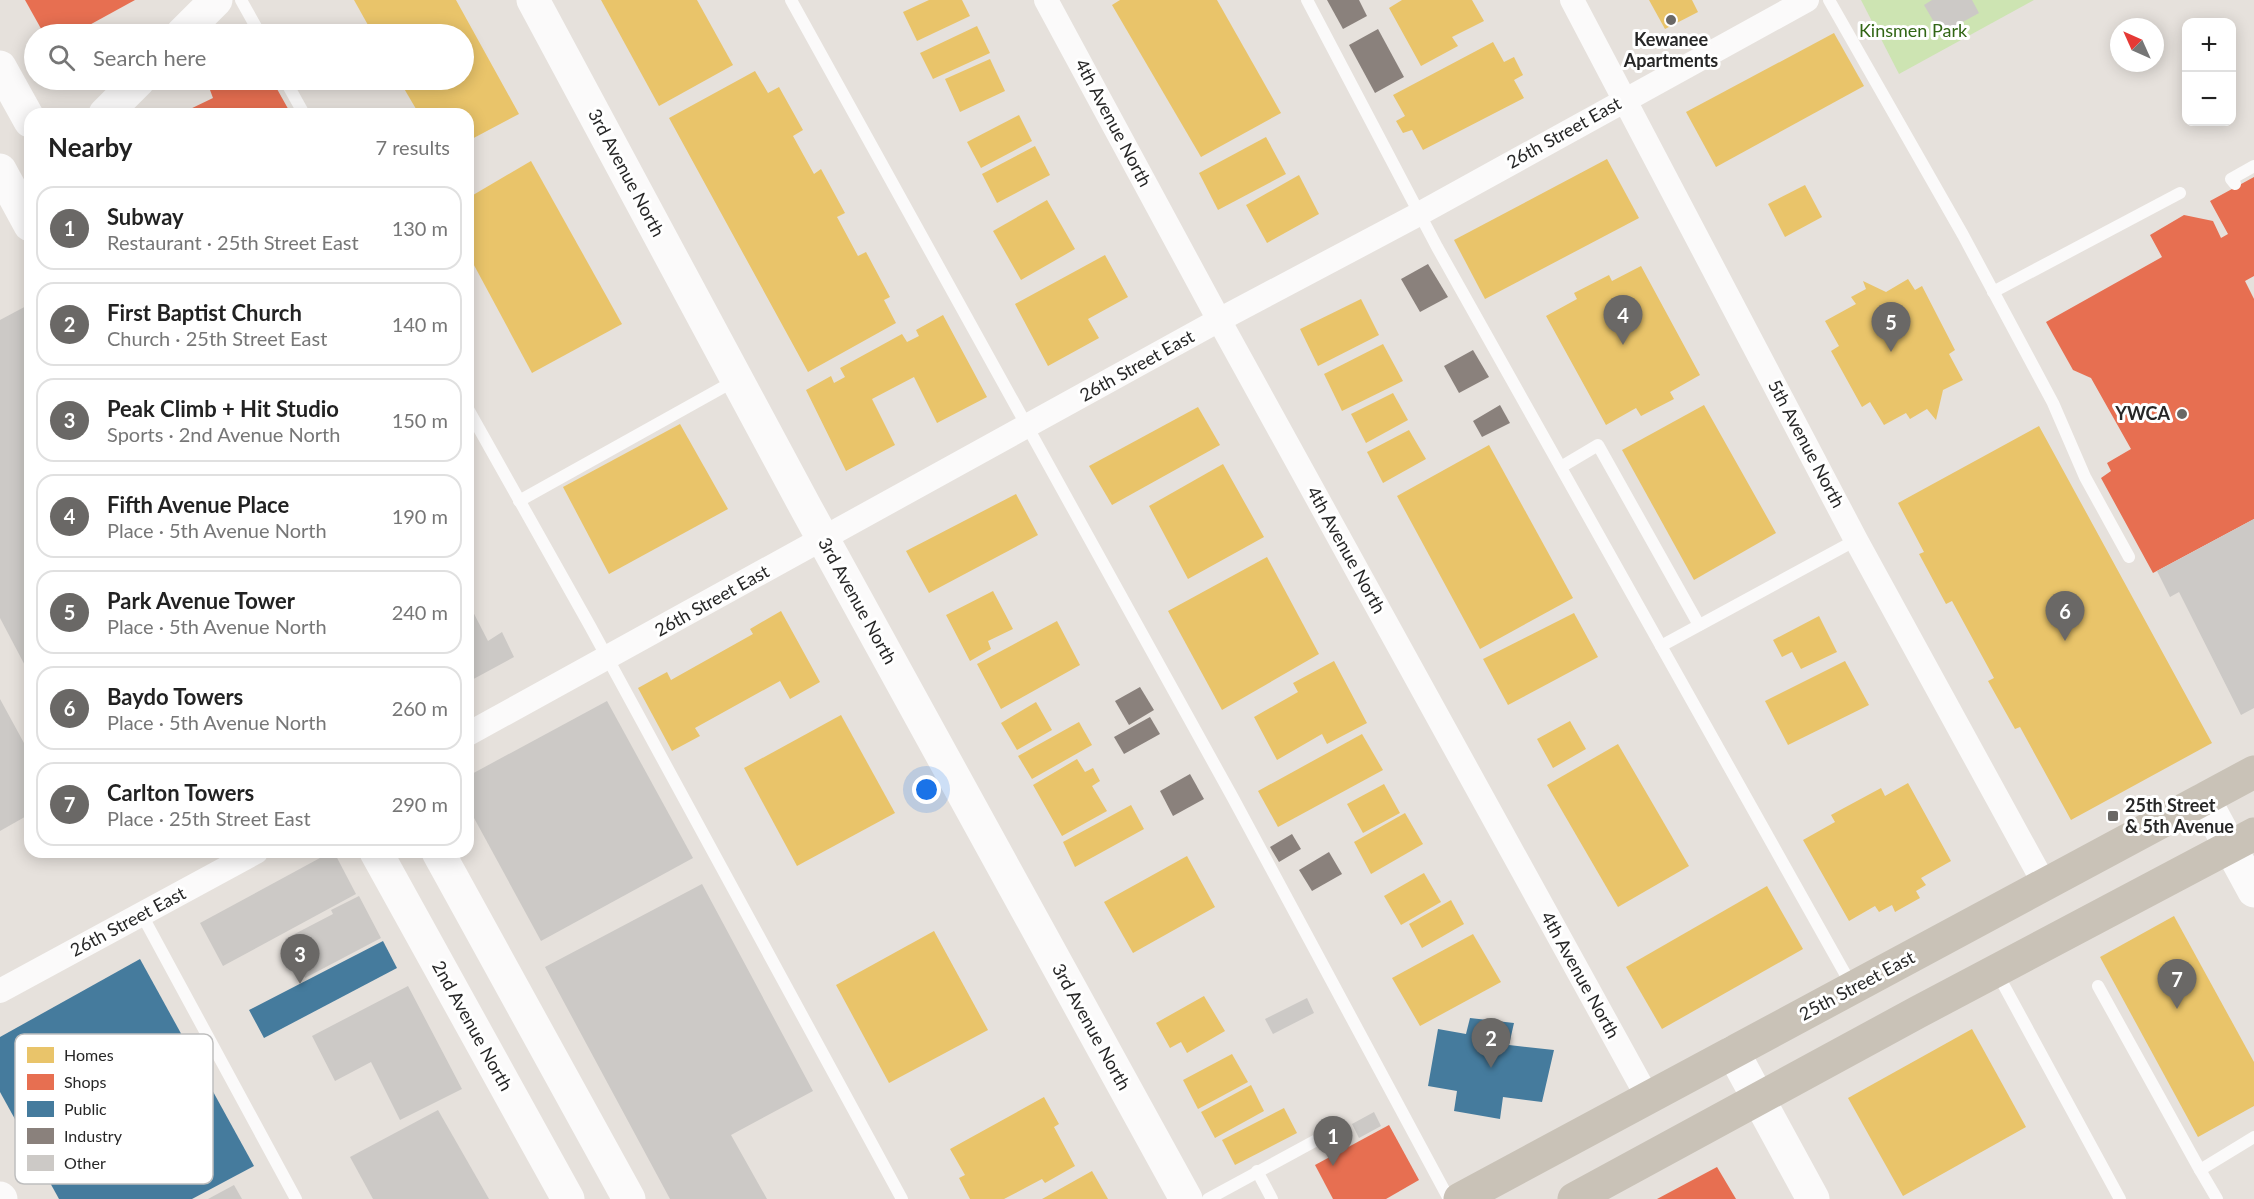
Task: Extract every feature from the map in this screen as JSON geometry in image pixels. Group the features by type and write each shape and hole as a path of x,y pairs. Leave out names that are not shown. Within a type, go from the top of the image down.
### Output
{"main road":[{"name":"25th Street East","path":"1460,1199 2254,772"},
{"path":"1574,1199 2242,841"}],"street":[{"path":"192,24 216,0"},
{"name":"3rd Avenue North","path":"532,0 737,380 1186,1199"},
{"name":"4th Avenue North","path":"1047,0 1219,320 1648,1098"},
{"name":"5th Avenue North","path":"1572,0 1856,540 2045,885"},
{"name":"26th Street East","path":"474,731 1219,320 1419,214 1807,0"},
{"path":"0,67 24,110"},
{"path":"111,108 129,90"},
{"path":"0,170 20,210"},
{"path":"2204,799 2242,841 2254,891"},
{"name":"26th Street East","path":"0,991 245,858"},
{"name":"2nd Avenue North","path":"379,858 568,1199"},
{"path":"441,858 629,1199"},
{"path":"1733,1052 1813,1199"}],"lane":[{"path":"241,0 254,24"},
{"path":"791,0 1238,808 1449,1199"},
{"path":"1307,0 1404,180 1419,214 1853,987"},
{"path":"1829,0 1994,292 2053,403 2085,477 2129,557"},
{"path":"291,90 301,108"},
{"path":"2235,184 2231,179 2254,166"},
{"path":"1994,292 2180,193"},
{"path":"519,501 737,380"},
{"path":"474,420 608,658 902,1199"},
{"path":"1561,467 1598,446 1699,625"},
{"path":"1661,646 1856,540"},
{"path":"142,915 207,1034"},
{"path":"1996,971 2120,1199"},
{"path":"2098,986 2217,1199"},
{"path":"213,1046 296,1199"},
{"path":"1208,1199 1335,1130"},
{"path":"2200,1170 2254,1137"},
{"path":"1257,1171 1272,1199"}],"green space":[{"name":"Kinsmen Park","path":"1861,0 2034,0 1899,74"}],"building: Homes":[{"path":"354,0 456,0 469,24 367,24"},
{"path":"601,0 697,0 733,65 659,106"},
{"path":"929,0 962,0 970,16 917,41 903,12"},
{"path":"1120,0 1217,0 1281,113 1201,157 1112,5"},
{"path":"1402,0 1472,0 1484,21 1452,37 1458,46 1421,66 1389,8"},
{"name":"Kewanee Apartments","path":"1649,0 1692,0 1698,12 1665,29"},
{"path":"977,26 990,53 933,79 920,53"},
{"path":"474,33 519,114 474,138 474,108 415,108 405,90 474,90"},
{"path":"1834,33 1864,86 1716,167 1686,112"},
{"path":"1493,42 1504,62 1514,57 1523,75 1514,80 1524,98 1423,150 1412,130 1403,133 1396,121 1405,116 1393,95"},
{"path":"990,59 1005,91 960,112 945,79"},
{"path":"755,71 768,93 779,87 803,130 793,136 814,174 821,169 845,213 837,217 858,256 866,252 890,297 884,300 896,323 808,372 669,118"},
{"path":"1019,115 1032,141 981,168 967,142"},
{"path":"1266,137 1286,174 1218,210 1199,173"},
{"path":"1035,146 1050,175 997,203 982,174"},
{"path":"1607,159 1639,218 1485,299 1454,240"},
{"path":"531,161 622,324 532,373 474,265 474,194"},
{"path":"1299,175 1319,214 1267,243 1246,205"},
{"path":"1805,185 1822,217 1785,237 1768,204"},
{"path":"1047,200 1075,249 1021,280 993,231"},
{"path":"1105,255 1128,297 1088,319 1099,338 1048,366 1015,304"},
{"path":"1641,266 1700,375 1670,392 1674,399 1641,416 1636,408 1606,425 1546,316 1577,299 1574,293 1609,275 1612,281"},
{"path":"1908,279 1915,290 1922,286 1955,350 1949,354 1963,380 1943,390 1936,420 1927,409 1910,419 1906,413 1884,425 1870,402 1862,407 1831,351 1839,346 1825,321 1856,304 1851,297 1866,289 1863,281 1886,292"},
{"path":"1361,299 1379,335 1318,366 1300,329"},
{"path":"943,315 987,397 937,423 914,377 872,399 895,445 846,471 806,390 831,376 834,383 845,377 840,368 902,334 907,342 919,336 916,330"},
{"path":"1383,344 1403,381 1342,411 1324,374"},
{"path":"1393,393 1408,420 1366,443 1351,414"},
{"path":"1704,405 1776,533 1694,580 1622,450"},
{"path":"1198,407 1220,445 1112,505 1089,466"},
{"path":"680,424 728,509 609,574 563,487"},
{"path":"2039,426 2212,743 2071,820 2020,727 2015,729 1988,681 1994,678 1952,601 1946,604 1919,554 1924,552 1898,503"},
{"path":"1409,430 1426,459 1383,483 1367,452"},
{"path":"1489,445 1573,598 1480,649 1397,496"},
{"path":"1223,464 1264,537 1188,579 1149,506"},
{"path":"1016,494 1038,535 929,593 906,551"},
{"path":"1267,557 1319,654 1222,710 1168,611"},
{"path":"993,591 1013,629 988,641 991,649 970,661 946,615"},
{"path":"781,611 820,682 790,699 780,681 695,728 700,736 672,751 638,688 667,672 671,680 753,634 750,629"},
{"path":"1574,613 1598,657 1508,705 1483,659"},
{"path":"1819,616 1837,652 1801,669 1792,652 1782,657 1773,640"},
{"path":"1057,621 1080,665 1001,709 977,664"},
{"path":"1334,661 1367,723 1327,744 1322,734 1277,760 1254,717 1298,692 1293,683"},
{"path":"1845,661 1869,705 1788,745 1765,701"},
{"path":"1036,702 1052,730 1017,750 1001,723"},
{"path":"841,715 895,813 797,866 744,768"},
{"path":"1570,721 1586,749 1553,768 1537,739"},
{"path":"1079,722 1092,745 1032,779 1018,756"},
{"path":"1362,734 1383,770 1278,827 1258,791"},
{"path":"1618,744 1689,866 1618,907 1547,785"},
{"path":"1077,759 1085,772 1093,768 1100,781 1092,786 1107,811 1062,836 1033,785"},
{"path":"1908,783 1951,861 1921,878 1926,885 1916,891 1920,898 1895,912 1892,905 1879,912 1875,906 1849,921 1803,840 1835,822 1831,815 1881,788 1885,796"},
{"path":"1384,784 1400,813 1363,833 1347,804"},
{"path":"1131,805 1144,829 1075,867 1063,842"},
{"path":"1405,813 1423,844 1371,874 1354,842"},
{"path":"1187,856 1215,907 1133,953 1104,902"},
{"path":"1424,873 1441,902 1401,925 1384,896"},
{"path":"1767,886 1803,949 1662,1029 1626,967"},
{"path":"1451,900 1464,924 1422,948 1409,924"},
{"path":"2174,916 2254,1062 2254,1106 2198,1137 2100,957"},
{"path":"934,931 988,1030 889,1083 836,985"},
{"path":"1473,934 1501,982 1420,1026 1392,978"},
{"path":"1204,996 1225,1031 1187,1053 1181,1042 1170,1048 1156,1023"},
{"path":"1972,1029 2026,1127 1903,1196 1848,1098"},
{"path":"1232,1054 1248,1082 1198,1109 1183,1080"},
{"path":"1251,1085 1264,1111 1215,1138 1201,1112"},
{"path":"1044,1097 1059,1124 1054,1127 1075,1166 1045,1183 1042,1179 1004,1199 970,1199 959,1178 965,1175 950,1149"},
{"path":"1284,1108 1297,1133 1235,1165 1222,1140"},
{"path":"1092,1171 1108,1199 1042,1199"}],"building: Shops":[{"path":"25,0 135,0 91,24 38,24"},
{"path":"210,90 278,90 288,108 192,108 213,98"},
{"name":"YWCA","path":"2254,177 2254,276 2245,281 2254,299 2254,519 2153,573 2101,478 2111,471 2107,463 2131,449 2091,378 2073,370 2046,322 2162,257 2150,235 2184,215 2213,221 2221,238 2228,234 2210,201"},
{"path":"1389,1125 1419,1180 1386,1199 1333,1199 1315,1165"},
{"path":"1717,1167 1736,1199 1657,1199"}],"building: Public":[{"path":"383,941 397,968 264,1038 249,1010"},
{"path":"140,959 181,1034 15,1034 15,1119 0,1092 0,1037"},
{"path":"1470,1018 1514,1023 1509,1045 1554,1050 1542,1102 1503,1097 1500,1119 1454,1111 1457,1091 1428,1086 1438,1029 1466,1034"},
{"path":"213,1092 254,1166 192,1199 59,1199 51,1184 213,1184"}],"building: Industry":[{"path":"1327,0 1359,0 1367,16 1343,29"},
{"path":"1378,29 1404,77 1375,93 1349,45"},
{"path":"1428,264 1448,297 1420,312 1401,279"},
{"path":"1473,350 1489,377 1459,393 1444,366"},
{"path":"1500,405 1510,423 1482,437 1473,421"},
{"path":"1140,687 1154,710 1129,725 1115,701"},
{"path":"1150,717 1160,734 1124,754 1114,737"},
{"path":"1190,774 1204,799 1173,816 1160,791"},
{"path":"1292,834 1301,849 1279,862 1270,847"},
{"path":"1329,852 1342,874 1312,891 1299,870"}],"building: Other":[{"path":"1932,0 1972,0 1979,13 1941,34 1924,5"},
{"path":"24,307 24,664 0,618 0,320"},
{"path":"2254,519 2254,708 2241,715 2179,592 2170,597 2157,571"},
{"path":"474,614 488,641 502,632 514,657 474,679"},
{"path":"0,699 24,743 24,817 0,831"},
{"path":"607,701 693,858 541,941 474,818 474,773"},
{"path":"320,858 337,858 356,894 223,966 200,923"},
{"path":"702,884 813,1091 731,1135 767,1199 670,1199 545,967"},
{"path":"359,896 381,938 305,978 285,939 333,914 331,910"},
{"path":"408,986 462,1089 400,1120 371,1062 335,1081 312,1036"},
{"path":"1307,998 1314,1013 1273,1034 1265,1019"},
{"path":"438,1110 489,1199 373,1199 350,1157"},
{"path":"1374,1112 1381,1126 1359,1138 1352,1124"},
{"path":"234,1185 242,1199 208,1199"}],"place":[{"name":"Kewanee Apartments","path":"1671,20"},
{"name":"Fifth Avenue Place","path":"1623,345"},
{"name":"Park Avenue Tower","path":"1891,352"},
{"name":"YWCA","path":"2182,414"},
{"name":"Baydo Towers","path":"2065,641"},
{"name":"25th Street & 5th Avenue","path":"2113,816"},
{"name":"Peak Climb + Hit Studio","path":"300,984"},
{"name":"Carlton Towers","path":"2177,1009"},
{"name":"First Baptist Church","path":"1491,1068"},
{"name":"Subway","path":"1333,1166"}]}
